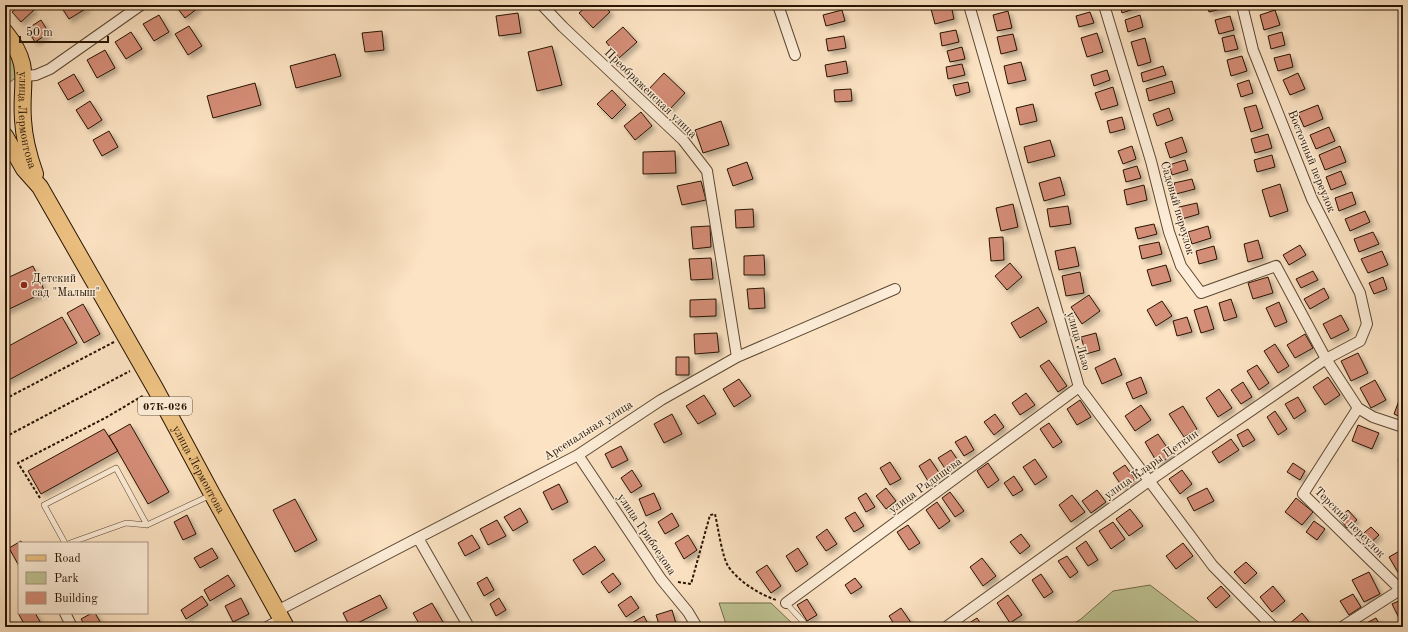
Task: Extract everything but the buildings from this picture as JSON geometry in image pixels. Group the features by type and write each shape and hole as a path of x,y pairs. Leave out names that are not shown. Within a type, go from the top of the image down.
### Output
{"main road":[{"name":"улица Лермонтова","path":"5,32 20,54 24,76 22,109 24,133 30,159 40,187 142,364 212,494 282,619"},
{"name":"улица Лермонтова","path":"5,136 24,169 40,187"}],"street":[{"path":"24,76 36,75 50,69 141,5"},
{"name":"Преображенская улица","path":"542,5 563,27 683,140 707,171 737,358"},
{"path":"778,5 795,56"},
{"name":"улица Лазо","path":"969,5 1079,387 1213,566 1273,627"},
{"name":"Садовый переулок","path":"1104,5 1151,161 1169,232 1181,266 1201,293 1276,266 1326,359 1358,408 1373,417 1403,427"},
{"name":"Восточный переулок","path":"1242,5 1253,50 1309,192 1328,233 1360,293 1367,324"},
{"name":"Арсенальная улица","path":"267,627 418,538 578,455 661,400 737,358 895,289"},
{"name":"улица Клары Цеткин","path":"946,627 1148,481 1326,359 1360,341 1367,324"},
{"name":"улица Радищева","path":"786,603 1079,387"},
{"name":"Терский переулок","path":"1358,408 1303,494 1402,589"},
{"name":"улица Грибоедова","path":"578,455 661,579 688,612 697,627"},
{"path":"418,538 470,627"},
{"path":"1342,627 1402,589"},
{"path":"66,614 72,627"}],"lane":[{"path":"64,542 44,505 116,468 147,525"},
{"path":"73,542 126,523 147,525 212,494"},
{"path":"786,603 808,627"}],"path":[{"path":"5,399 103,347 126,337"},
{"path":"5,438 142,364"},
{"path":"44,505 18,463 106,417 155,388"},
{"path":"691,584 710,515 715,514 728,565 737,577 763,595 786,603"}],"green space":[{"path":"5,43 14,54 18,76 5,86"},
{"path":"1150,585 1205,627 1068,627 1081,619 1113,591"},
{"path":"719,603 771,603 796,627 727,627"}],"place":[{"name":"Детский сад \"Малыш\"","path":"24,285"}]}
